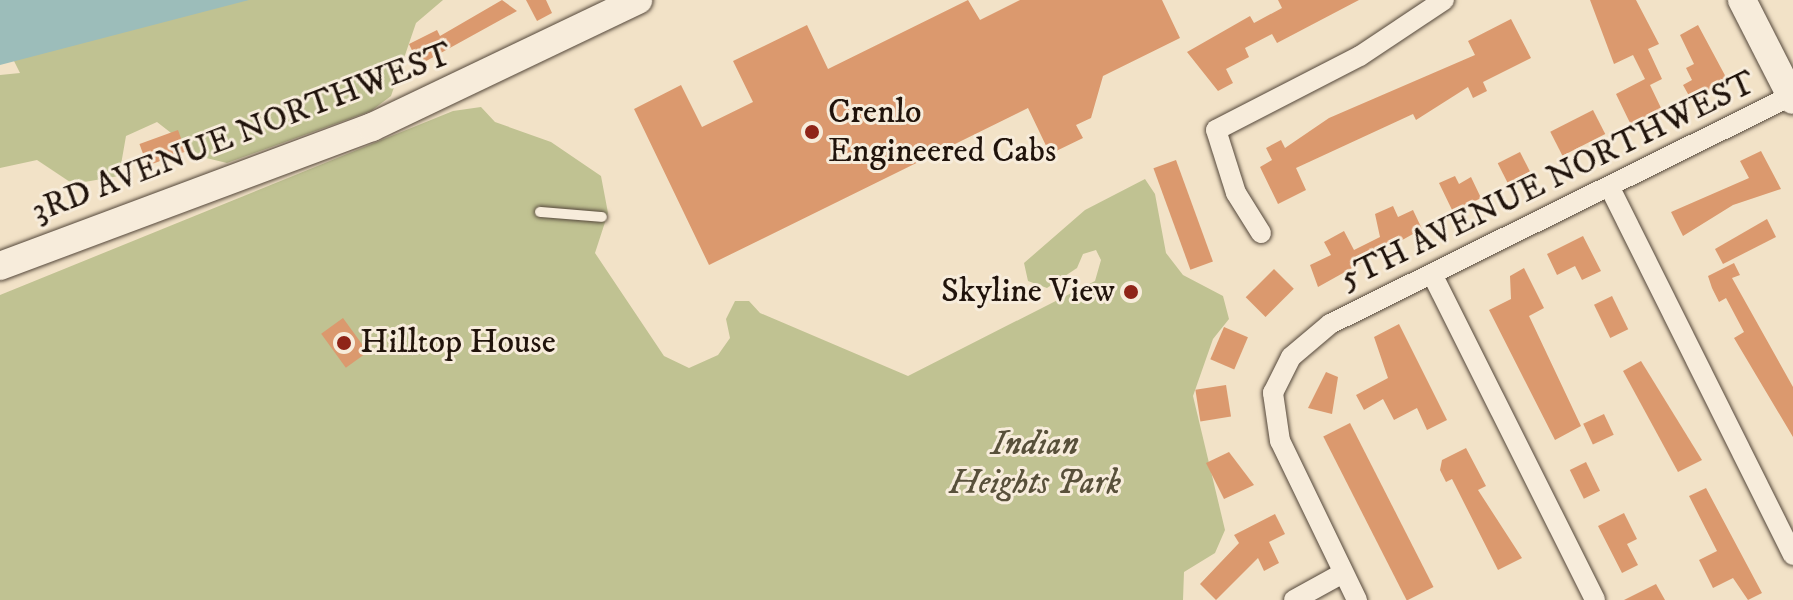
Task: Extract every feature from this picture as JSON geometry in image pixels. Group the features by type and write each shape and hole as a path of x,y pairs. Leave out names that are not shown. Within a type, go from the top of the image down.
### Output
{"main road":[{"name":"3RD AVENUE NORTHWEST","path":"0,266 372,127 638,0"},
{"path":"1742,0 1792,97"}],"street":[{"path":"1261,233 1236,193 1216,130 1360,56 1444,0"},
{"name":"5TH AVENUE NORTHWEST","path":"1357,600 1280,441 1273,393 1291,357 1330,324 1792,97"},
{"path":"1610,188 1793,555"},
{"path":"1432,274 1595,600"},
{"path":"1294,600 1343,573"}],"lane":[{"path":"540,212 602,217"}],"green space":[{"path":"0,0 443,0 416,23 391,96 371,111 227,163 202,157 157,122 126,136 119,176 73,184 37,160 0,168 0,75 20,73 0,33"},
{"name":"Indian Heights Park","path":"481,107 495,122 551,142 601,176 608,213 595,253 664,356 689,368 718,355 730,338 726,319 735,301 749,301 760,313 908,376 1095,281 1101,260 1096,250 1083,254 1077,268 1047,288 1028,281 1024,263 1085,210 1145,179 1155,194 1166,253 1183,275 1223,296 1229,319 1213,339 1193,396 1225,530 1215,553 1184,572 1183,600 0,600 0,295 453,111"}],"water":[{"path":"0,0 249,0 0,65"}],"building":[{"path":"502,0 517,11 419,65 409,44 437,30 440,36"},
{"path":"526,0 546,0 552,13 537,21"},
{"name":"Crenlo Engineered Cabs","path":"968,0 980,20 1020,0 1162,0 1180,38 1103,76 1091,118 1076,125 1083,138 1050,154 1028,108 709,265 634,109 681,85 702,127 753,102 733,61 807,25 828,69"},
{"path":"1278,0 1359,0 1277,43 1272,34 1245,48 1249,57 1226,69 1233,83 1218,91 1187,52 1250,16 1254,23 1282,8"},
{"path":"1590,0 1636,0 1659,44 1648,49 1662,79 1650,85 1662,110 1631,125 1616,94 1645,79 1633,55 1614,64"},
{"path":"1511,19 1531,58 1483,82 1487,91 1473,98 1468,87 1416,120 1413,114 1296,168 1306,190 1278,204 1260,167 1272,160 1266,148 1281,140 1285,148 1329,118 1475,55 1468,41"},
{"path":"1698,25 1728,81 1693,103 1683,85 1692,80 1686,68 1694,64 1680,35"},
{"path":"1593,110 1605,134 1562,156 1550,132"},
{"path":"178,130 186,152 147,166 139,144"},
{"path":"1761,151 1781,189 1733,205 1683,236 1671,212 1749,178 1740,161"},
{"path":"1520,152 1530,172 1508,183 1498,163"},
{"path":"1176,160 1213,261 1190,270 1153,168"},
{"path":"1455,176 1459,184 1471,177 1481,198 1453,212 1439,183"},
{"path":"1393,206 1398,217 1413,210 1422,229 1318,287 1310,265 1331,255 1324,242 1344,231 1354,250 1380,237 1375,214"},
{"path":"1767,219 1776,237 1723,264 1715,249"},
{"path":"1583,236 1601,271 1582,280 1575,266 1557,275 1547,254"},
{"path":"1734,263 1740,275 1732,278 1793,387 1793,437 1734,338 1744,332 1726,298 1719,302 1712,288 1708,276"},
{"path":"1524,268 1544,308 1529,316 1581,426 1555,440 1489,310 1511,299 1510,276"},
{"path":"1274,269 1294,289 1266,317 1246,297"},
{"path":"1612,296 1628,329 1610,338 1594,305"},
{"name":"Hilltop House","path":"343,318 368,352 346,368 321,334"},
{"path":"1399,324 1447,420 1427,430 1417,408 1394,420 1383,399 1364,410 1356,395 1388,378 1374,337"},
{"path":"1224,327 1248,337 1234,369 1210,359"},
{"path":"1641,361 1702,460 1678,472 1623,371"},
{"path":"1326,372 1338,377 1332,414 1308,408"},
{"path":"1226,385 1231,417 1200,421 1195,390"},
{"path":"1604,414 1614,435 1593,445 1583,424"},
{"path":"1350,423 1434,587 1407,600 1323,437"},
{"path":"1466,448 1486,486 1478,490 1522,558 1498,570 1452,479 1446,482 1440,470 1442,460"},
{"path":"1229,452 1254,485 1224,499 1206,463"},
{"path":"1586,462 1600,491 1584,499 1570,470"},
{"path":"1706,488 1762,593 1748,600 1733,578 1713,588 1699,560 1717,551 1689,496"},
{"path":"1624,513 1637,539 1627,544 1638,565 1622,573 1598,526"},
{"path":"1275,514 1285,534 1269,542 1279,563 1264,571 1258,558 1216,600 1200,584 1239,543 1234,535"},
{"path":"1656,584 1665,600 1624,600"}],"place":[{"name":"Crenlo Engineered Cabs","path":"812,132"},
{"name":"Skyline View","path":"1131,292"},
{"name":"Hilltop House","path":"344,343"}]}
